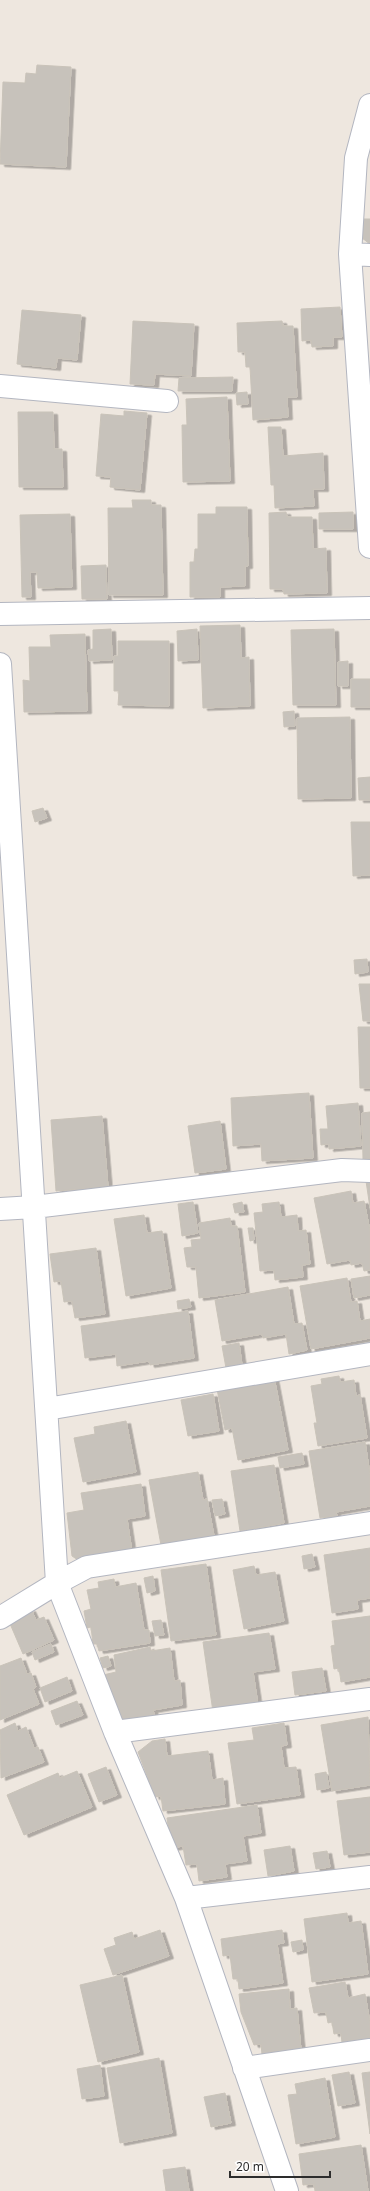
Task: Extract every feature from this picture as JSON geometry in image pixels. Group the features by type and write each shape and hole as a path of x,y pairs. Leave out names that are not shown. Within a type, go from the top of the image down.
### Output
{"street":[{"path":"370,106 356,158 370,547"},
{"path":"0,386 167,401"},
{"path":"0,614 370,608"},
{"path":"0,664 57,1583 115,1732 186,1898 287,2191"},
{"path":"0,1209 34,1207 342,1170 370,1171"},
{"path":"47,1409 370,1354"},
{"path":"0,1618 57,1583 87,1568 370,1523"},
{"path":"115,1732 370,1699"},
{"path":"186,1898 370,1877"},
{"path":"244,2068 370,2050"}],"building":[{"path":"37,65 71,67 66,167 0,164 3,82 25,83 26,73 36,74"},
{"path":"362,219 370,219 370,244 362,238"},
{"path":"340,307 342,337 333,337 333,346 312,347 311,340 302,341 301,309"},
{"path":"22,310 81,315 77,360 57,358 56,368 17,364"},
{"path":"133,321 194,324 191,376 155,374 154,385 130,384"},
{"path":"282,321 283,326 293,326 297,397 287,397 288,417 253,420 250,367 246,367 245,352 238,352 237,323"},
{"path":"233,377 232,391 178,391 179,378"},
{"path":"247,392 248,404 237,405 236,393"},
{"path":"227,397 230,481 183,482 182,425 187,425 186,399"},
{"path":"124,411 147,413 140,490 110,487 111,477 96,476 101,414 124,416"},
{"path":"18,412 53,412 54,449 62,449 63,487 19,487"},
{"path":"268,427 281,427 283,456 323,453 324,489 313,489 314,506 275,508 274,485 271,485"},
{"path":"132,500 151,500 151,505 161,505 163,595 109,595 108,508 133,508"},
{"path":"216,507 247,507 248,566 245,566 245,586 220,587 220,597 190,597 190,562 194,562 195,549 198,549 198,514 216,514"},
{"path":"286,512 287,517 312,517 313,549 326,548 327,593 284,594 283,589 270,589 269,513"},
{"path":"353,512 353,529 319,529 319,513"},
{"path":"70,514 72,587 38,588 37,572 30,572 31,597 22,597 20,515"},
{"path":"106,565 107,599 82,599 81,566"},
{"path":"240,625 241,658 249,657 250,706 203,708 200,626"},
{"path":"111,629 112,660 89,661 88,650 93,649 93,630"},
{"path":"197,629 198,660 178,661 177,631"},
{"path":"334,629 336,705 293,705 291,630"},
{"path":"85,634 87,711 24,712 23,680 30,681 29,647 51,647 50,635"},
{"path":"118,641 169,641 169,706 118,705 119,691 114,691 114,656 118,656"},
{"path":"348,661 348,686 338,686 338,662"},
{"path":"351,679 370,679 370,707 351,707"},
{"path":"294,711 295,726 284,727 283,712"},
{"path":"350,717 351,798 298,799 297,718"},
{"path":"370,777 370,800 359,800 358,778"},
{"path":"43,808 47,818 35,822 32,811"},
{"path":"351,822 370,822 370,875 353,876"},
{"path":"367,959 368,972 355,974 354,960"},
{"path":"359,984 370,984 370,1021 363,1021"},
{"path":"358,1027 370,1027 370,1088 360,1088"},
{"path":"309,1093 313,1158 262,1161 261,1144 233,1146 231,1098"},
{"path":"358,1103 361,1146 329,1149 329,1144 321,1145 320,1129 328,1129 326,1106"},
{"path":"370,1112 370,1159 363,1159 362,1113"},
{"path":"102,1116 108,1187 56,1191 51,1120"},
{"path":"220,1121 226,1169 195,1173 188,1126"},
{"path":"370,1180 370,1208 366,1181"},
{"path":"351,1191 353,1203 364,1201 370,1231 370,1270 364,1271 362,1263 351,1265 350,1260 327,1264 314,1198"},
{"path":"193,1202 198,1233 182,1236 178,1204"},
{"path":"242,1202 244,1212 235,1213 233,1204"},
{"path":"279,1202 281,1217 297,1215 298,1231 306,1230 310,1264 302,1265 303,1277 275,1280 274,1270 260,1271 254,1213 263,1212 262,1204"},
{"path":"144,1215 147,1233 162,1231 171,1288 126,1296 114,1219"},
{"path":"230,1218 231,1226 237,1226 245,1292 199,1298 196,1267 187,1267 184,1248 192,1247 191,1240 201,1239 199,1223"},
{"path":"248,1228 253,1228 254,1240 250,1241"},
{"path":"96,1248 105,1314 75,1318 72,1301 64,1302 61,1281 54,1282 50,1254"},
{"path":"370,1276 370,1295 354,1298 351,1279"},
{"path":"347,1278 351,1302 357,1301 360,1321 370,1319 370,1338 311,1349 300,1286"},
{"path":"288,1287 294,1324 302,1323 307,1350 289,1354 286,1334 263,1338 262,1334 222,1341 215,1300"},
{"path":"189,1299 191,1307 178,1309 177,1301"},
{"path":"188,1311 194,1358 150,1365 149,1361 117,1366 116,1354 85,1358 81,1326"},
{"path":"239,1343 242,1365 226,1368 222,1346"},
{"path":"339,1376 340,1382 354,1380 356,1396 360,1395 367,1438 318,1446 314,1423 317,1423 311,1386 322,1384 321,1379"},
{"path":"274,1377 288,1450 238,1460 232,1428 225,1430 217,1389"},
{"path":"213,1394 219,1431 188,1436 181,1400"},
{"path":"126,1421 136,1472 83,1482 74,1438 95,1434 94,1427"},
{"path":"365,1442 370,1475 370,1506 336,1512 337,1516 320,1518 309,1451"},
{"path":"302,1453 304,1464 280,1468 278,1457"},
{"path":"274,1465 284,1523 240,1531 231,1471"},
{"path":"198,1472 203,1500 207,1499 214,1536 161,1545 149,1480"},
{"path":"141,1484 145,1516 127,1519 132,1552 78,1560 72,1556 67,1513 84,1510 81,1493"},
{"path":"222,1499 225,1514 215,1516 212,1500"},
{"path":"370,1548 370,1598 357,1600 358,1609 332,1613 324,1555"},
{"path":"312,1554 315,1567 304,1569 302,1556"},
{"path":"206,1564 216,1635 171,1641 161,1570"},
{"path":"254,1566 256,1575 275,1572 284,1621 244,1629 233,1570"},
{"path":"153,1576 155,1591 147,1593 144,1578"},
{"path":"114,1579 115,1587 136,1583 144,1630 149,1630 150,1643 99,1651 97,1644 93,1644 91,1627 87,1628 84,1611 91,1609 87,1590 99,1588 98,1582"},
{"path":"31,1609 36,1620 44,1617 54,1640 23,1654 8,1619"},
{"path":"370,1616 370,1677 341,1682 339,1668 334,1669 331,1646 335,1645 332,1621"},
{"path":"161,1620 164,1635 155,1636 152,1621"},
{"path":"269,1633 275,1669 253,1672 258,1705 213,1712 203,1642"},
{"path":"51,1644 54,1652 35,1660 32,1652"},
{"path":"150,1647 151,1651 170,1648 174,1681 180,1680 182,1705 153,1710 155,1718 132,1723 122,1720 103,1675 116,1672 114,1655"},
{"path":"108,1656 111,1666 103,1668 100,1658"},
{"path":"21,1658 27,1674 31,1673 36,1687 33,1689 39,1704 0,1720 0,1666"},
{"path":"322,1668 326,1691 295,1695 292,1672"},
{"path":"67,1677 72,1691 45,1702 40,1688"},
{"path":"77,1701 83,1715 56,1725 51,1711"},
{"path":"368,1717 370,1785 332,1791 321,1725"},
{"path":"15,1723 18,1731 26,1727 34,1748 38,1747 44,1762 1,1778 0,1730"},
{"path":"284,1723 287,1745 281,1746 284,1768 296,1767 300,1795 237,1804 228,1743 254,1740 252,1728"},
{"path":"165,1739 167,1756 208,1751 212,1780 223,1778 225,1804 163,1811 161,1796 155,1797 138,1752 152,1741"},
{"path":"106,1767 117,1795 99,1802 88,1774"},
{"path":"77,1771 92,1807 24,1835 7,1795 58,1773 60,1778"},
{"path":"326,1772 329,1788 317,1790 315,1774"},
{"path":"370,1797 370,1852 344,1855 337,1801"},
{"path":"257,1805 261,1833 243,1836 247,1861 225,1864 227,1877 199,1881 197,1864 186,1865 183,1846 171,1848 167,1818"},
{"path":"290,1846 294,1871 268,1876 264,1850"},
{"path":"327,1851 330,1867 316,1869 313,1853"},
{"path":"347,1913 348,1923 361,1921 368,1974 312,1982 304,1919"},
{"path":"160,1930 169,1956 113,1975 104,1949 116,1945 114,1938 132,1932 134,1939"},
{"path":"282,1930 284,1943 277,1944 283,1983 239,1989 238,1979 233,1979 230,1955 223,1956 221,1939"},
{"path":"302,1940 303,1950 293,1952 291,1942"},
{"path":"122,1975 139,2052 98,2062 80,1985"},
{"path":"345,1982 348,1998 365,1994 370,2023 370,2038 342,2043 341,2033 334,2034 332,2022 328,2023 326,2012 314,2013 309,1988"},
{"path":"289,1989 290,2009 297,2008 301,2050 262,2055 261,2044 254,2045 241,2012 239,1994"},
{"path":"159,2058 172,2133 120,2143 107,2068"},
{"path":"100,2065 104,2096 82,2099 77,2069"},
{"path":"349,2072 355,2103 338,2106 332,2075"},
{"path":"370,2072 370,2134 362,2073"},
{"path":"325,2078 335,2137 296,2144 288,2095 297,2094 295,2084"},
{"path":"225,2093 231,2123 211,2127 204,2097"},
{"path":"361,2145 368,2191 315,2191 314,2184 303,2185 299,2154"},
{"path":"185,2167 189,2191 166,2191 163,2170"}]}
